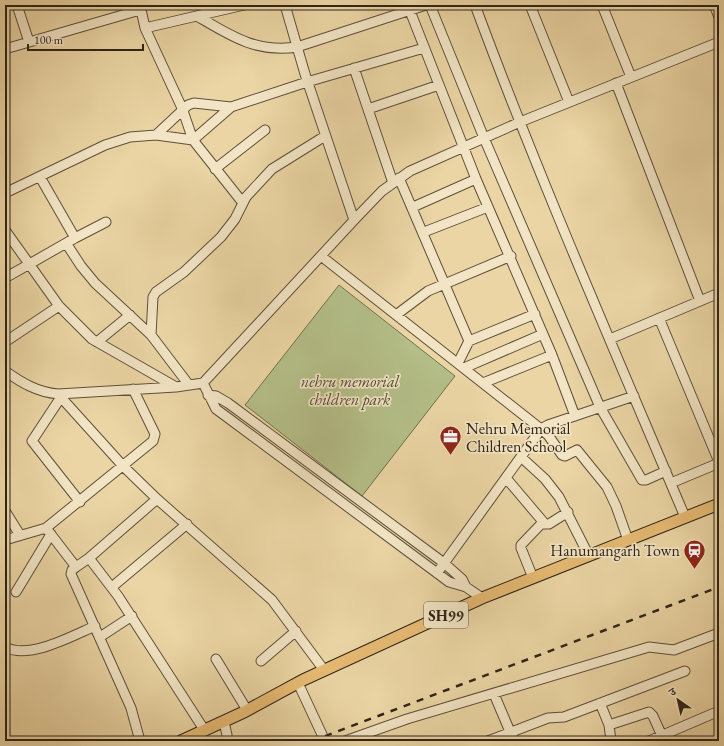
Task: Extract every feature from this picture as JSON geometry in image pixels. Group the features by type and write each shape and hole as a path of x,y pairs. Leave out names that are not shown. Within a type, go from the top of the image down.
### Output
{"main road":[{"name":"SH99","path":"181,741 224,722 298,682 482,598 719,504"}],"street":[{"path":"17,5 29,42"},
{"path":"145,28 244,5"},
{"path":"285,5 307,82 354,220"},
{"path":"197,16 249,44 276,49 297,47 426,5"},
{"path":"430,5 484,138 600,407 642,480 646,480 666,471"},
{"path":"530,5 569,102"},
{"path":"602,5 631,77"},
{"path":"714,5 719,17"},
{"path":"478,6 520,122 685,517"},
{"path":"5,49 134,8 145,28 182,108 193,140 243,203"},
{"path":"410,10 476,179 511,256 552,355 575,416"},
{"path":"7,377 28,387 59,396 133,389 176,387 203,383 354,220 396,180 464,146 520,122 719,42"},
{"path":"5,193 105,145 130,137 156,135 193,140 231,108 307,82 424,48"},
{"path":"354,68 368,109 396,180 413,207 469,341 461,365"},
{"path":"616,83 700,301"},
{"path":"368,109 439,85"},
{"path":"156,135 182,108 194,103 231,108"},
{"path":"215,169 265,130"},
{"path":"150,336 153,297 156,292 184,272 221,237 235,219 254,186 272,169 325,136"},
{"path":"40,177 75,238"},
{"path":"413,207 476,179"},
{"path":"424,232 488,207"},
{"path":"5,278 106,222"},
{"path":"5,230 59,306 97,342 176,387"},
{"path":"66,243 81,266 95,283 130,315 150,336 189,385"},
{"path":"321,256 541,429 548,435 562,455 565,456 577,450 598,473 616,506 628,540"},
{"path":"396,315 422,294 511,256"},
{"path":"610,339 719,293"},
{"path":"5,342 59,306"},
{"path":"469,341 535,314"},
{"path":"97,342 130,315"},
{"path":"659,318 719,463 671,483"},
{"path":"461,365 543,334"},
{"path":"483,383 552,355"},
{"path":"203,383 208,396 216,409 449,582 466,587 482,598"},
{"path":"16,592 48,531 155,438 155,434 133,389"},
{"path":"59,396 123,466 157,499 263,591 296,631 324,670"},
{"path":"59,396 32,441 80,502"},
{"path":"208,396 222,398 444,564 462,579 466,587"},
{"path":"437,573 541,429 548,425 634,396"},
{"path":"521,457 553,487 568,512 589,556"},
{"path":"506,478 547,525 568,512"},
{"path":"344,504 350,495"},
{"path":"140,741 130,708 71,574 72,570 89,558 157,499"},
{"path":"5,511 20,535"},
{"path":"533,578 521,545 543,522"},
{"path":"112,587 187,524"},
{"path":"5,540 20,535 48,531"},
{"path":"48,531 76,567"},
{"path":"89,558 112,587 132,616 205,731"},
{"path":"100,637 132,616"},
{"path":"5,647 22,651 48,647 95,626"},
{"path":"261,661 296,631"},
{"path":"345,741 407,719 649,647 674,650 719,633"},
{"path":"216,659 247,710"},
{"path":"488,741 512,737 548,718 561,718 685,671"},
{"path":"298,682 325,741"},
{"path":"494,694 512,737"},
{"path":"600,703 609,725 611,741"},
{"path":"649,741 719,711"},
{"path":"609,725 649,712 653,716 662,736"},
{"path":"224,722 227,735"}],"green space":[{"name":"nehru memorial children park","path":"339,285 455,376 362,496 245,405"}],"railway":[{"path":"312,741 719,587"}],"place":[{"name":"Nehru Memorial Children School","path":"451,456"},
{"name":"Hanumangarh Town","path":"695,570"}]}
